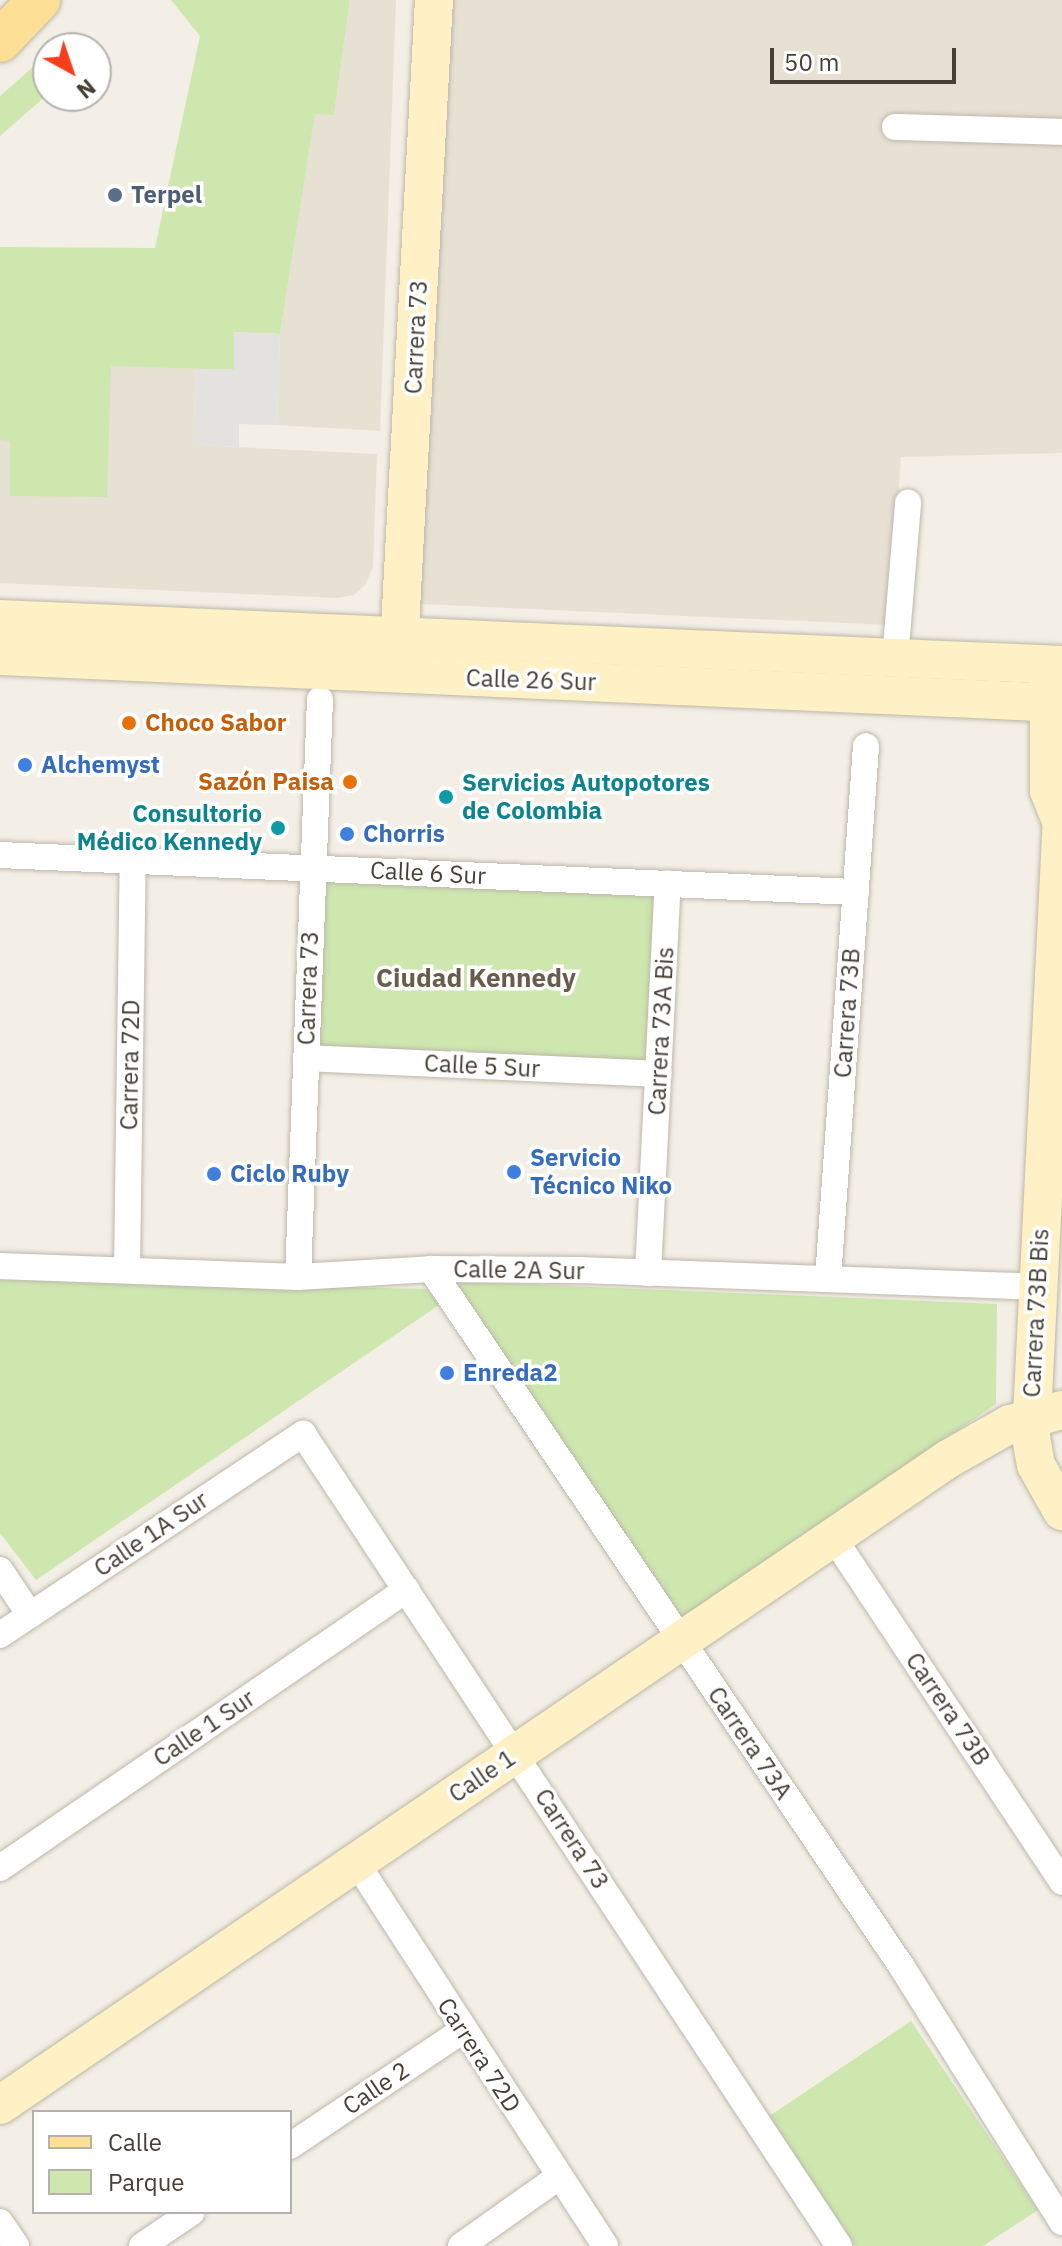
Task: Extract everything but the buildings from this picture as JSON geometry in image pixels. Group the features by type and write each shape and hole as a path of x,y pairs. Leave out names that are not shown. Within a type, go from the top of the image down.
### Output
{"main road":[{"path":"0,41 39,0"}],"street":[{"name":"Carrera 73","path":"398,656 434,0"},
{"path":"895,127 1062,132"},
{"path":"895,659 908,503"},
{"name":"Calle 26 Sur","path":"0,619 398,656 1056,702"},
{"name":"Calle 26 Sur","path":"0,656 895,659 1055,664"},
{"name":"Carrera 73B Bis","path":"1055,664 1056,702 1049,791 1061,818 1060,882 1037,1287 1047,1425 1036,1465 1062,1511"},
{"name":"Carrera 73","path":"298,1277 320,699"},
{"name":"Carrera 73B","path":"828,1279 866,746"},
{"name":"Calle 6 Sur","path":"0,855 856,892"},
{"name":"Carrera 72D","path":"127,1270 133,860"},
{"name":"Carrera 73A Bis","path":"648,1273 668,884"},
{"name":"Calle 5 Sur","path":"306,1058 659,1074"},
{"name":"Calle 2A Sur","path":"0,1266 298,1277 431,1269 648,1273 1037,1287"},
{"name":"Carrera 73A","path":"431,1269 902,1967 1062,2222"},
{"name":"Calle 1","path":"0,2105 965,1448 1047,1425"},
{"name":"Carrera 73","path":"303,1434 839,2246"},
{"name":"Calle 1A Sur","path":"0,1635 303,1434"},
{"name":"Carrera 73B","path":"833,1537 1062,1882"},
{"path":"0,1570 30,1615"},
{"name":"Calle 1 Sur","path":"0,1868 407,1589"},
{"name":"Carrera 72D","path":"356,1862 605,2246"},
{"name":"Calle 2","path":"292,2145 463,2030"},
{"path":"461,2246 560,2176"},
{"path":"142,2246 189,2214"},
{"path":"0,2222 16,2246"}],"shaded area":[{"path":"350,0 396,0 380,431 277,425 280,334 315,113 334,115"},
{"path":"451,0 1062,0 1062,453 901,457 889,625 421,604 416,591"},
{"path":"234,332 280,334 277,425 239,424 239,447 193,445 196,369 234,369"},
{"path":"111,365 196,369 193,445 377,454 373,567 365,585 354,595 337,598 0,583 0,440 10,440"}],"green space":[{"path":"171,0 350,0 334,115 315,114 280,334 235,332 234,370 111,366 107,497 10,496 10,441 0,440 0,247 155,248 200,36"},
{"path":"32,68 32,108 0,136 0,96"},
{"path":"322,881 660,897 651,1063 313,1047"},
{"path":"0,1280 427,1289 439,1305 36,1580 0,1533"},
{"path":"451,1281 997,1304 996,1404 679,1622"},
{"path":"911,2021 1038,2210 983,2246 855,2246 768,2117"}],"place":[{"name":"Terpel","path":"115,195"},
{"name":"Choco Sabor","path":"129,723"},
{"name":"Alchemyst","path":"25,765"},
{"name":"Sazón Paisa","path":"350,782"},
{"name":"Servicios Autopotores de Colombia","path":"446,797"},
{"name":"Consultorio Médico Kennedy","path":"278,828"},
{"name":"Chorris","path":"347,834"},
{"name":"Servicio Técnico Niko","path":"514,1172"},
{"name":"Ciclo Ruby","path":"214,1174"},
{"name":"Enreda2","path":"447,1373"}],"district":[{"name":"Ciudad Kennedy","path":"476,978"}]}
